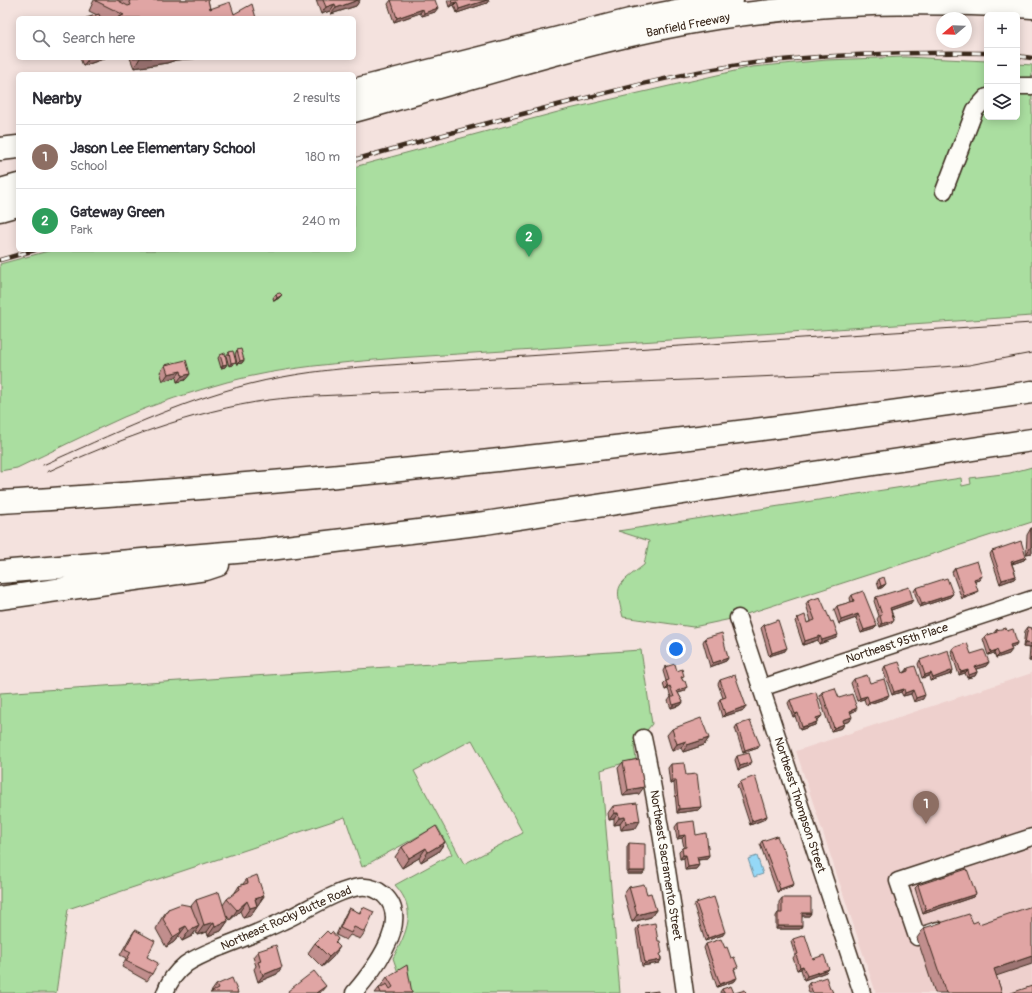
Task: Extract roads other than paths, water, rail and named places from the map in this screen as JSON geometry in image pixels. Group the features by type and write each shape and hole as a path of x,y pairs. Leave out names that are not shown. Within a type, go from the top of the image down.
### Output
{"highway":[{"name":"Banfield Freeway","path":"356,90 473,61 596,28 674,10 732,0"},
{"name":"Banfield Freeway","path":"356,110 593,45 717,18 801,8 885,2 969,2 1032,7"},
{"path":"0,149 16,147"},
{"path":"0,190 16,186"},
{"path":"0,210 16,206"},
{"path":"0,502 267,482 425,467 781,427 1032,392"},
{"path":"0,572 261,550 544,515 1032,440"},
{"path":"0,598 206,569 261,550"}],"street":[{"path":"1020,86 1032,86"},
{"path":"944,191 975,110 984,100"},
{"name":"Northeast 95th Place","path":"761,688 1032,599"},
{"name":"Northeast Thompson Street","path":"738,618 862,993"},
{"name":"Northeast Sacramento Street","path":"643,738 668,876 685,993"},
{"path":"952,928 951,926 917,937 898,881 1032,837"},
{"name":"Northeast Rocky Butte Road","path":"165,993 173,976 194,959 285,920 343,892 365,886 386,896 393,907 393,930 373,969 354,993"}],"water":[{"path":"757,856 763,874 754,877 748,859"}],"tram line":[{"path":"43,465 145,420 197,400 250,384 311,372 374,366 1032,323"},
{"path":"47,472 128,438 184,419 212,411 275,399 872,372 969,365 1032,353"}],"railway":[{"path":"356,159 557,105 711,69 783,60 841,56 899,53 984,53"},
{"path":"1020,56 1032,58"},
{"path":"0,260 28,252"}],"place":[{"name":"Gateway Green","path":"529,257"},
{"name":"Jason Lee Elementary School","path":"926,824"}]}
